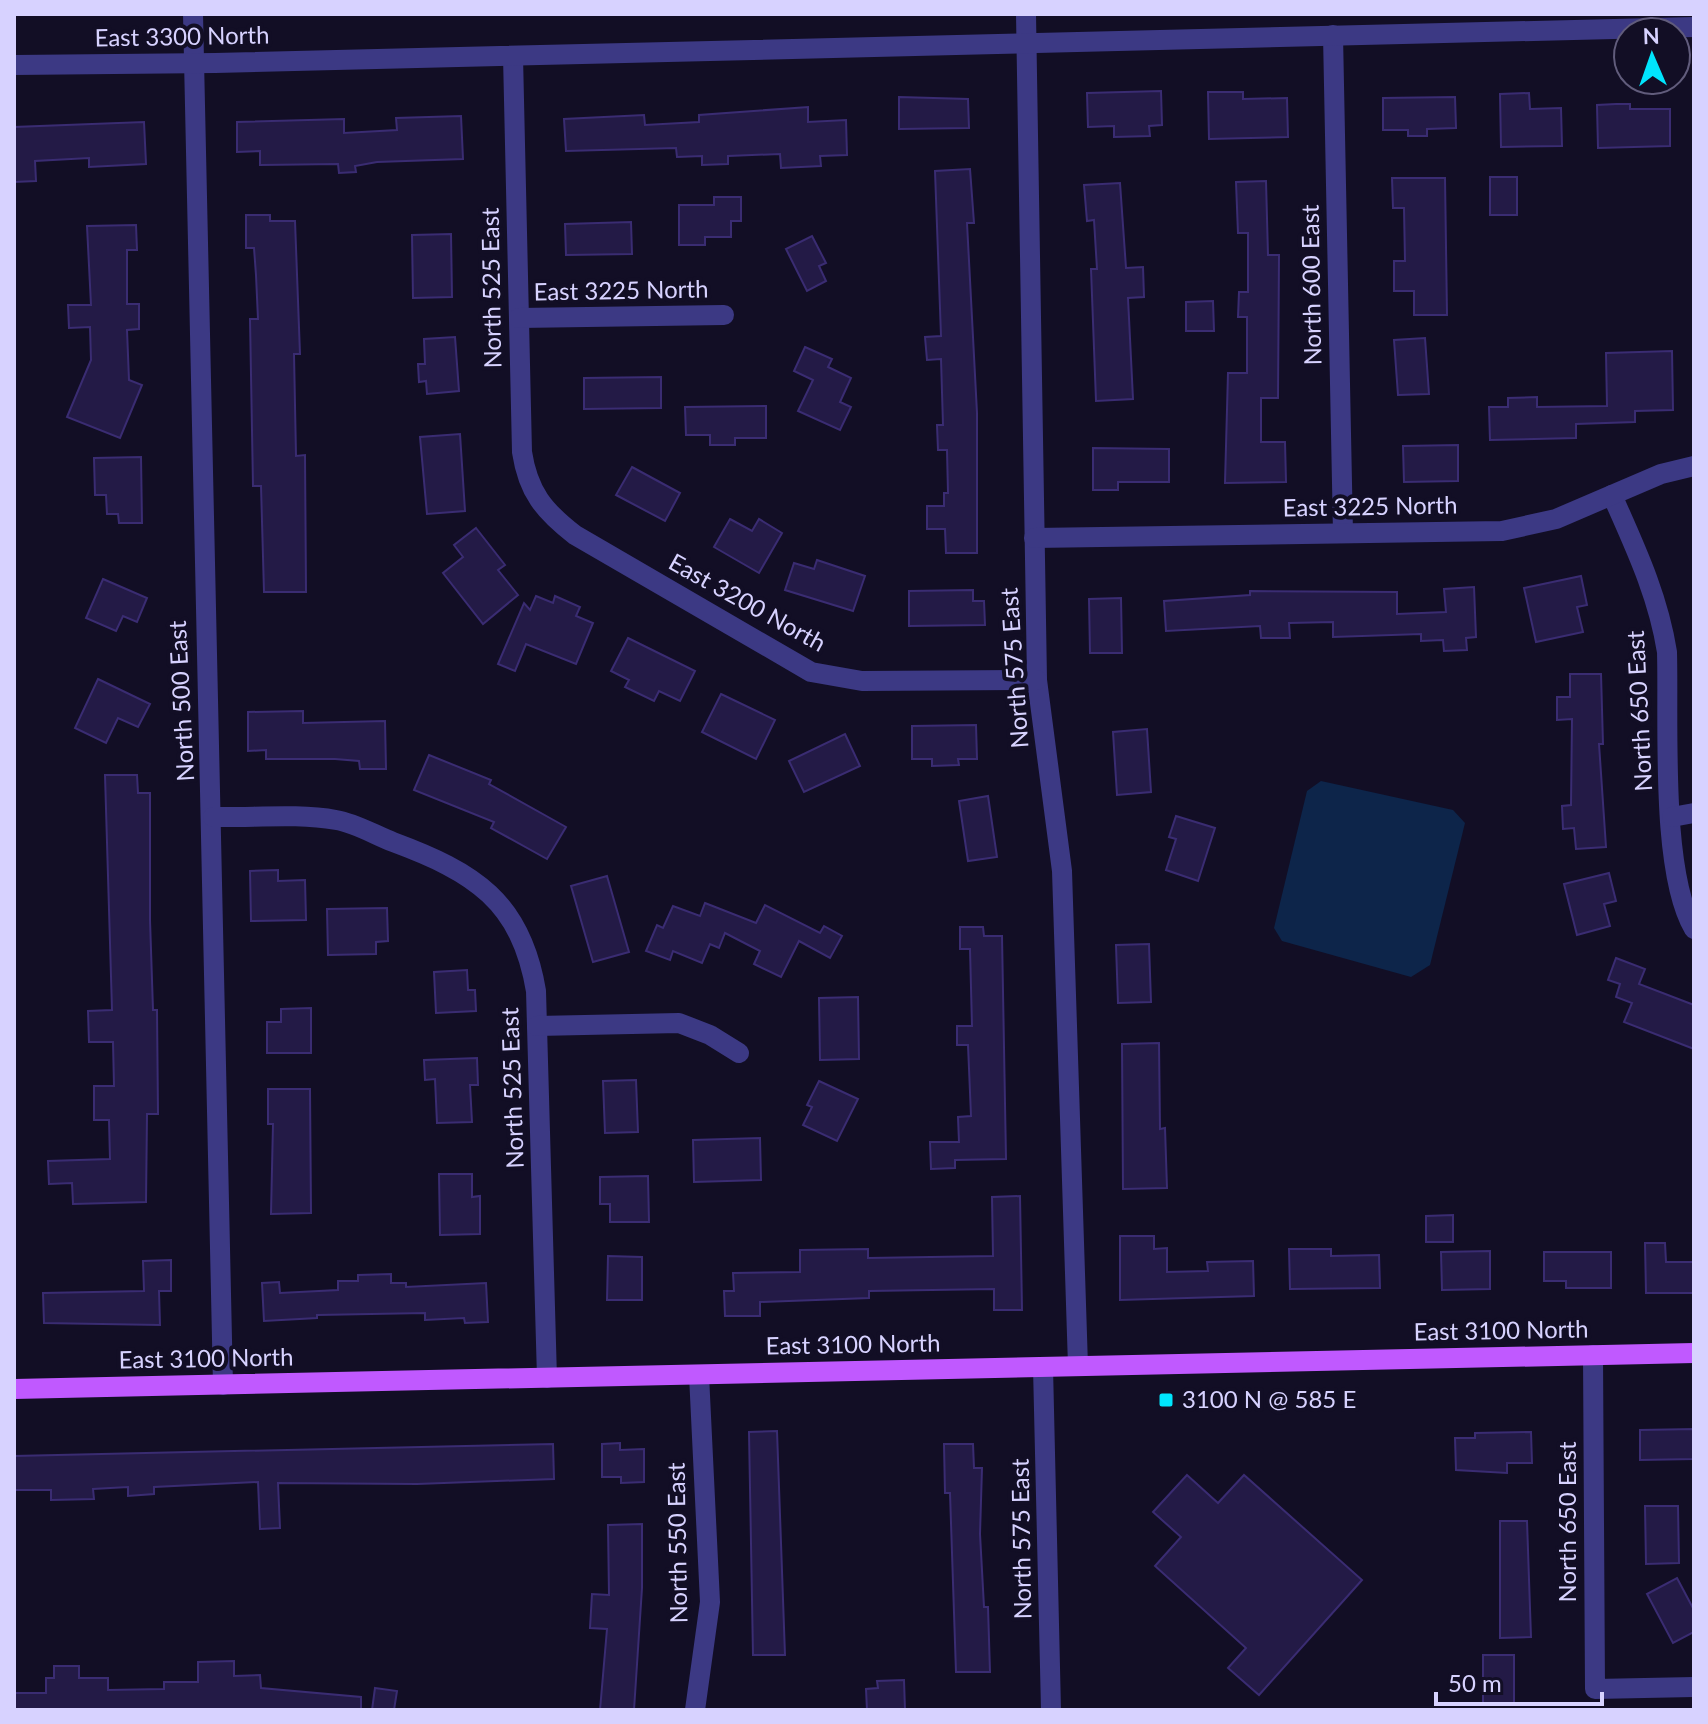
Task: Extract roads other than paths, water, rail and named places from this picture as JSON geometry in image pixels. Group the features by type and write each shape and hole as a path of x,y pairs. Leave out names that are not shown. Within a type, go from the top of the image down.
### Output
{"main road":[{"name":"East 3100 North","path":"14,1389 1694,1353"}],"street":[{"name":"North 500 East","path":"193,14 203,597 213,817 223,1385"},
{"name":"North 575 East","path":"1026,14 1037,680 1062,871 1078,1366"},
{"name":"East 3300 North","path":"14,65 192,64 1694,27"},
{"name":"North 600 East","path":"1333,35 1343,533"},
{"name":"North 525 East","path":"513,56 522,452 526,476 546,513"},
{"name":"East 3225 North","path":"519,318 724,315"},
{"name":"East 3225 North","path":"1034,538 1502,531 1556,519 1661,474 1694,466"},
{"name":"North 650 East","path":"1612,495 1653,586 1662,620 1667,652 1676,881 1694,929"},
{"name":"East 3200 North","path":"546,513 575,535 811,672 862,681 1037,680"},
{"path":"1672,817 1694,813"},
{"name":"North 525 East","path":"213,817 337,820 418,851 471,878 493,894 509,913 531,963 537,1026 547,1378"},
{"path":"537,1026 679,1023 710,1035 739,1053"},
{"name":"North 650 East","path":"1593,1355 1595,1689 1694,1687"},
{"name":"North 575 East","path":"1043,1367 1051,1710"},
{"name":"North 550 East","path":"695,1710 710,1602 699,1375"}],"water":[{"path":"1321,781 1453,810 1465,823 1430,965 1411,977 1282,941 1274,928 1307,791"}],"place":[{"name":"3100 N @ 585 E","path":"1166,1400"}]}
